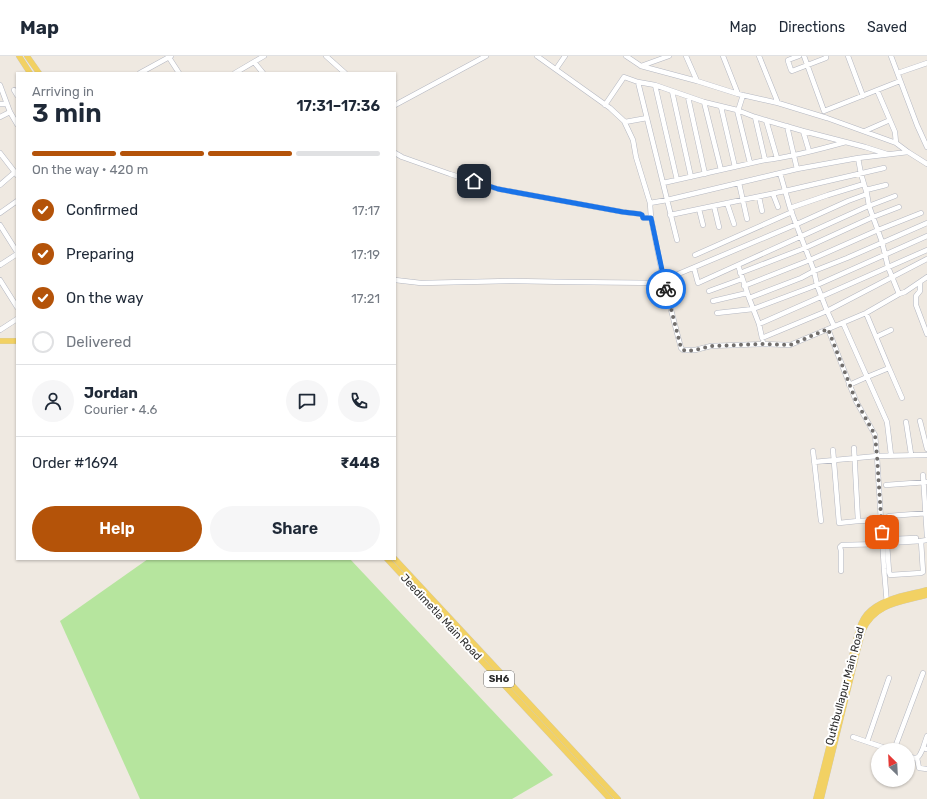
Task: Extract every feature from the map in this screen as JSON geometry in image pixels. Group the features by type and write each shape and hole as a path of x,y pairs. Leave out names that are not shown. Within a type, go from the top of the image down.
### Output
{"main road":[{"path":"19,56 29,72"},
{"path":"27,56 38,72"},
{"path":"0,338 16,338"},
{"path":"0,341 16,341"},
{"name":"Jeedimetla Main Road","path":"388,560 610,799"},
{"name":"Jeedimetla Main Road","path":"396,560 618,799"},
{"name":"Quthbullapur Main Road","path":"816,799 856,636 861,623 874,607 927,590"},
{"name":"Quthbullapur Main Road","path":"821,799 863,631 867,623 878,610 887,603 927,595"}],"street":[{"path":"142,72 169,56 178,72"},
{"path":"237,72 264,56"},
{"path":"326,56 343,72"},
{"path":"396,104 486,56"},
{"path":"537,56 605,104 625,122 633,140 636,157 650,203 651,218 664,283 681,348 683,350 695,350 711,346 763,341 790,345 866,313 905,292 927,277"},
{"path":"556,69 565,56"},
{"path":"626,56 641,66 697,81 740,95 778,103 865,131 896,143 927,164"},
{"path":"641,66 669,56"},
{"path":"686,56 697,81"},
{"path":"799,56 788,60 792,71 826,58 826,56"},
{"path":"804,56 827,118"},
{"path":"848,56 863,96"},
{"path":"891,56 917,125 927,147"},
{"path":"725,57 740,95 738,111 750,163"},
{"path":"761,57 778,103"},
{"path":"254,62 262,72"},
{"path":"898,73 927,62"},
{"path":"605,104 624,77 638,82 655,85 704,102 889,155"},
{"path":"824,111 900,81"},
{"path":"638,82 677,240"},
{"path":"0,85 10,112 16,122"},
{"path":"655,85 677,180"},
{"path":"14,90 16,94"},
{"path":"878,90 895,132 896,143"},
{"path":"672,91 691,177"},
{"path":"688,97 705,174"},
{"path":"704,102 721,170"},
{"path":"0,104 7,104"},
{"path":"721,107 736,167"},
{"path":"0,117 10,112"},
{"path":"755,117 766,160"},
{"path":"625,122 647,118"},
{"path":"766,120 777,158"},
{"path":"865,131 890,120"},
{"path":"787,126 797,169"},
{"path":"804,131 809,151"},
{"path":"663,183 847,142"},
{"path":"650,203 797,169 858,158 908,152"},
{"path":"0,153 2,159 16,173 0,185"},
{"path":"396,154 450,174 498,189 640,214 643,218 651,218"},
{"path":"858,158 869,206 882,242 888,267 900,294"},
{"path":"670,215 773,194 884,168"},
{"path":"780,173 791,210 814,271 817,285 834,326"},
{"path":"739,183 747,220"},
{"path":"695,254 791,210 864,184"},
{"path":"396,280 421,283 513,281 664,283 671,277 886,185"},
{"path":"773,194 778,207"},
{"path":"694,268 698,283 801,236 895,196"},
{"path":"759,197 762,210"},
{"path":"0,213 16,202"},
{"path":"727,203 734,224"},
{"path":"714,206 719,227"},
{"path":"740,273 805,248 873,217 899,207"},
{"path":"699,209 703,225"},
{"path":"744,286 921,213"},
{"path":"749,298 801,278 814,271 927,223"},
{"path":"0,225 16,251"},
{"path":"717,313 753,309 817,285 927,236"},
{"path":"759,324 927,250"},
{"path":"0,265 16,254"},
{"path":"763,341 827,311 927,259"},
{"path":"738,265 744,286 759,324 763,341"},
{"path":"900,294 927,274"},
{"path":"709,291 742,279"},
{"path":"0,280 16,306"},
{"path":"920,282 920,291 916,296 916,305 927,334"},
{"path":"713,301 747,293"},
{"path":"866,313 902,398"},
{"path":"0,330 16,320"},
{"path":"843,323 887,422 891,455"},
{"path":"828,329 856,401 875,435 887,603"},
{"path":"876,337 892,330"},
{"path":"849,385 889,368"},
{"path":"920,421 927,449"},
{"path":"906,422 911,454"},
{"path":"854,448 858,521"},
{"path":"834,450 839,523 881,520"},
{"path":"814,451 821,521"},
{"path":"814,462 891,455 927,455"},
{"path":"923,474 925,482 927,538"},
{"path":"886,485 925,482"},
{"path":"889,516 926,513"},
{"path":"892,539 927,538"},
{"path":"921,541 923,572 890,574 888,543 921,541 927,538"},
{"path":"841,571 840,547 842,545 882,544"},
{"path":"895,743 923,673"},
{"path":"868,742 889,678"},
{"path":"927,736 925,749 917,758 920,768 927,769"},
{"path":"853,737 871,743"}],"green space":[{"path":"147,560 351,560 553,775 512,799 140,799 60,621"}],"way so far":[{"path":"666,289 681,348 685,351 711,346 764,344 790,345 828,329 856,401 875,435 882,532"}],"route":[{"path":"474,181 498,189 640,214 643,218 651,218 666,289"}]}
